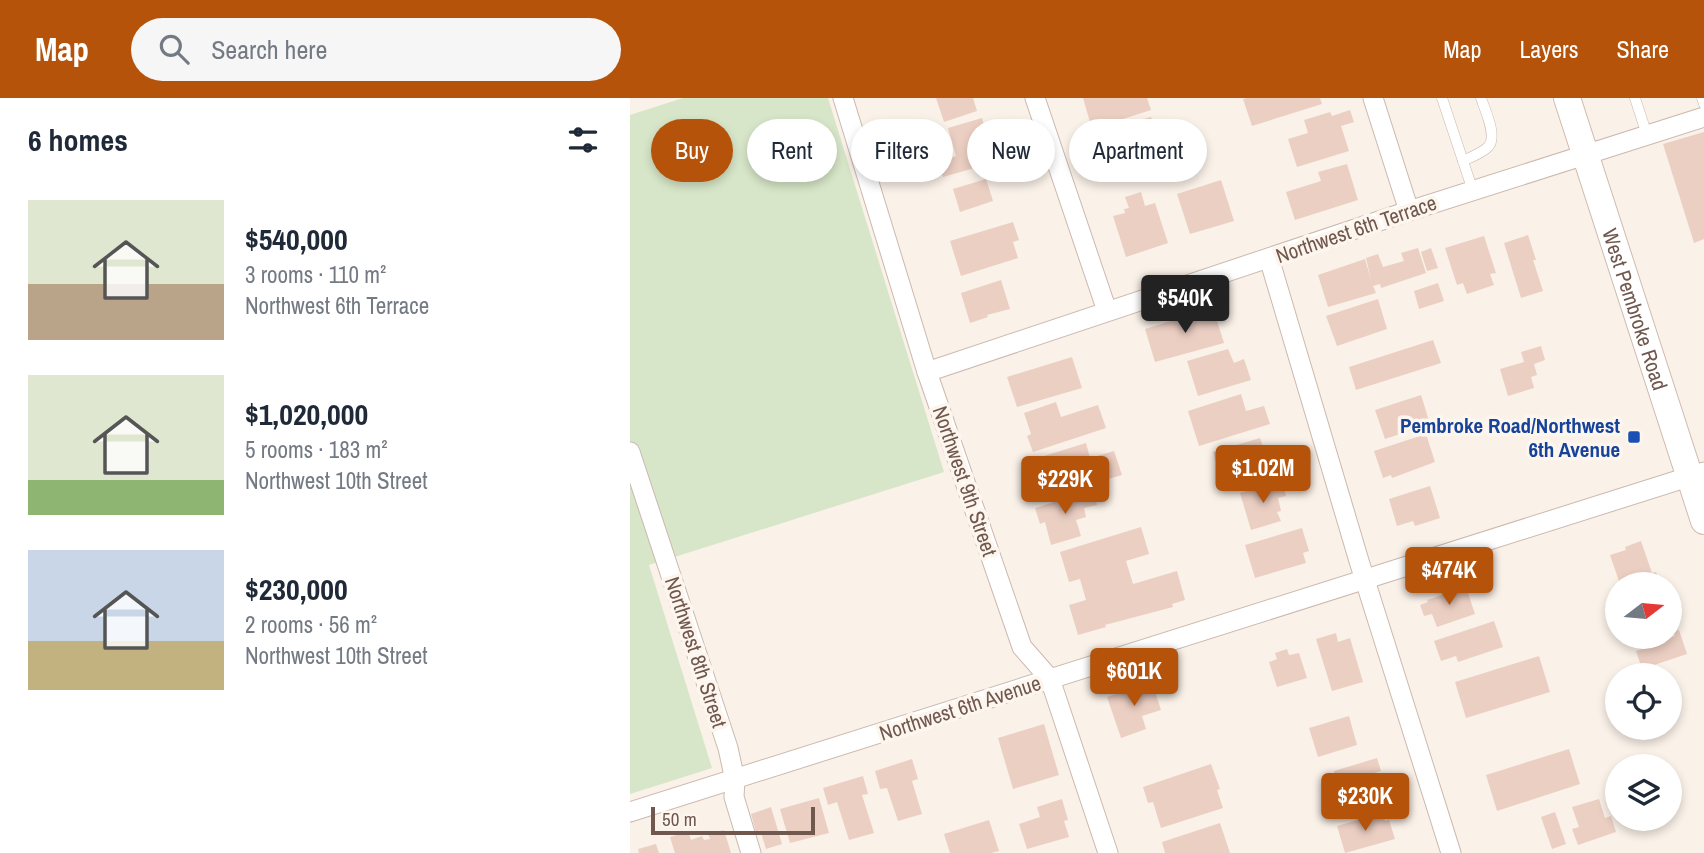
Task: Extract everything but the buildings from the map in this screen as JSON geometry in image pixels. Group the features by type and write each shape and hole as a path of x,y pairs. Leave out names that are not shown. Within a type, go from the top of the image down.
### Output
{"main road":[{"name":"West Pembroke Road","path":"1567,98 1697,474 1704,521"}],"street":[{"name":"Northwest 9th Street","path":"843,98 927,372 1022,647 1049,679 1108,853"},
{"path":"1035,98 1107,311"},
{"path":"1373,98 1409,211"},
{"name":"Northwest 6th Terrace","path":"927,372 1409,211 1704,117"},
{"path":"1269,258 1451,853"},
{"name":"Northwest 8th Street","path":"630,452 728,748 735,780 734,797 751,853"},
{"name":"Northwest 6th Avenue","path":"630,812 1697,474"}],"lane":[{"path":"1442,98 1473,191"},
{"path":"1463,161 1488,147 1492,141 1481,98"},
{"path":"1635,98 1647,135"},
{"path":"1702,98 1704,104"}],"green space":[{"path":"683,98 828,98 835,119 747,119 747,182 837,182 837,127 851,172 851,182 854,182 944,472 649,565 712,768 630,794 630,115"}],"place":[{"name":"Pembroke Road/Northwest 6th Avenue","path":"1634,437"}]}
